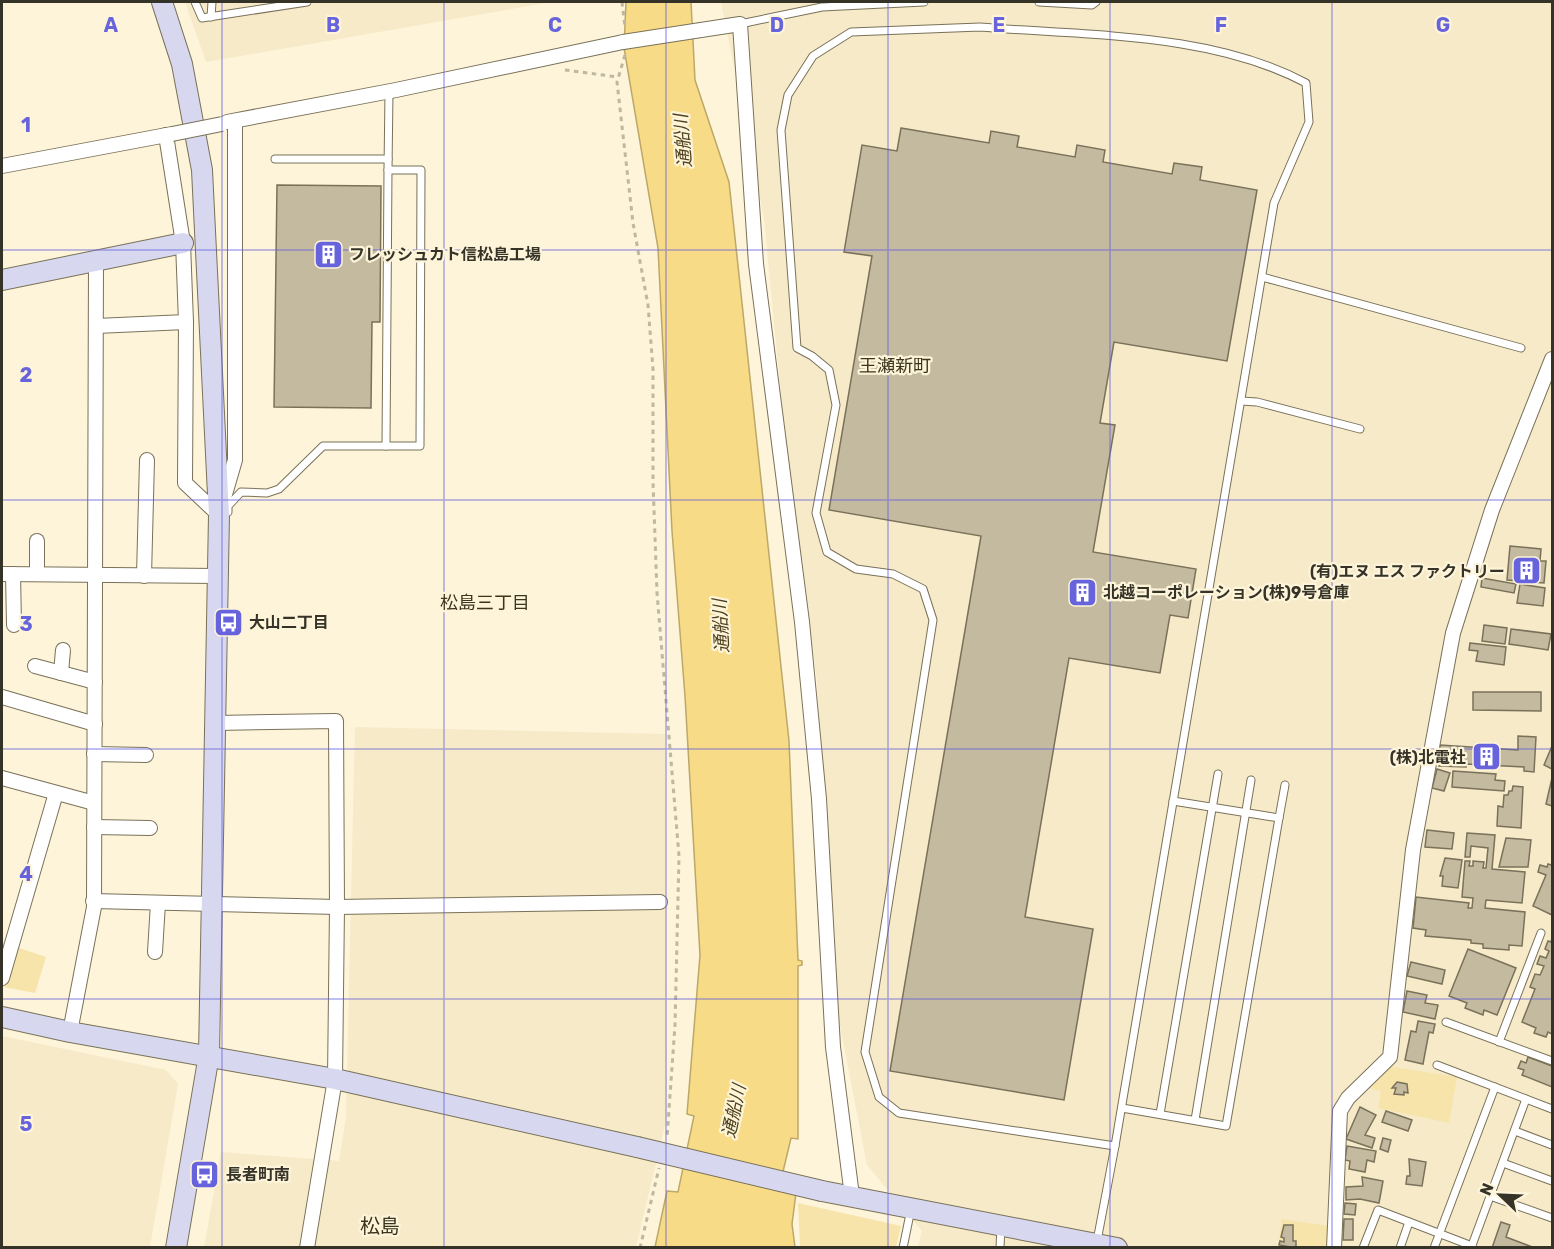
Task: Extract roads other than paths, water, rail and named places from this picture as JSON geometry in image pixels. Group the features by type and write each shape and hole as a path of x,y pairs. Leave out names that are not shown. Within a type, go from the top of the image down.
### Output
{"street":[{"path":"162,2 182,64 202,170 219,515 209,1055 176,1248"},
{"path":"2,166 389,92 625,43 740,24 756,264 805,656 819,799 832,1047 852,1196"},
{"path":"219,515 235,460 228,122"},
{"path":"169,134 183,243 186,322 185,483 219,515"},
{"path":"2,294 2,280 183,243"},
{"path":"70,1032 93,901 96,261"},
{"path":"96,326 186,322"},
{"path":"1334,1248 1340,1111 1348,1098 1390,1057 1413,850 1453,633 1492,510 1552,358"},
{"path":"144,576 147,460"},
{"path":"37,541 37,574"},
{"path":"14,625 7,574 218,576"},
{"path":"61,673 63,650"},
{"path":"35,666 95,682"},
{"path":"2,697 95,724"},
{"path":"216,723 336,721 335,1079 307,1248"},
{"path":"94,754 146,755"},
{"path":"2,778 94,803"},
{"path":"2,978 56,793"},
{"path":"94,827 150,828"},
{"path":"93,901 337,907 660,902"},
{"path":"155,952 158,903"},
{"path":"2,1017 70,1032 335,1079 822,1191 1117,1248"}],"lane":[{"path":"195,2 202,18 270,5 307,2"},
{"path":"211,17 212,2"},
{"path":"740,24 822,7 924,2"},
{"path":"1040,2 1092,4 1096,2"},
{"path":"1096,1243 1115,1146 1122,1108 1274,203 1308,122 1306,83 1279,69 1188,44 980,27 852,32 813,56 788,95 781,130 797,348 812,356 829,370 836,405 816,513 827,552 856,569 892,574 923,589 933,620 865,1052 879,1097 899,1113 1115,1146"},
{"path":"386,446 389,92"},
{"path":"275,159 388,159"},
{"path":"219,551 227,540 228,506 241,492 267,493 279,489 322,446 420,446 421,170 388,170"},
{"path":"1262,276 1521,348"},
{"path":"1241,401 1257,402 1360,429"},
{"path":"1160,1114 1218,774"},
{"path":"1195,1120 1251,780"},
{"path":"1122,1108 1226,1126 1285,784"},
{"path":"1173,801 1279,818"},
{"path":"1499,1042 1540,933"},
{"path":"1446,1022 1552,1061"},
{"path":"1437,1065 1552,1109"},
{"path":"1434,1248 1495,1087"},
{"path":"1364,1248 1378,1210 1472,1247 1526,1099"},
{"path":"1515,1131 1552,1145"},
{"path":"1503,1163 1552,1181"},
{"path":"1490,1196 1552,1218"},
{"path":"903,1248 912,1207"},
{"path":"1400,1248 1409,1222"},
{"path":"1000,1248 1001,1224"}],"water":[{"name":"通船川","path":"626,2 691,2 695,80 729,182 789,741 798,960 802,961 802,965 798,966 798,1139 791,1138 781,1180 797,1185 792,1224 795,1247 655,1247 667,1191 678,1192 694,1116 687,1114 700,955 685,696 672,531 658,248 624,48"}],"place":[{"name":"フレッシュカト信松島工場","path":"328,254"},
{"name":"(有)エヌ エス ファクトリー","path":"1526,571"},
{"name":"北越コーポレーション(株)9号倉庫","path":"1082,592"},
{"name":"大山二丁目","path":"228,622"},
{"name":"(株)北電社","path":"1487,757"},
{"name":"長者町南","path":"205,1174"}],"district":[{"name":"王瀬新町","path":"895,366"},
{"name":"松島三丁目","path":"485,603"},
{"name":"松島","path":"380,1226"}]}
